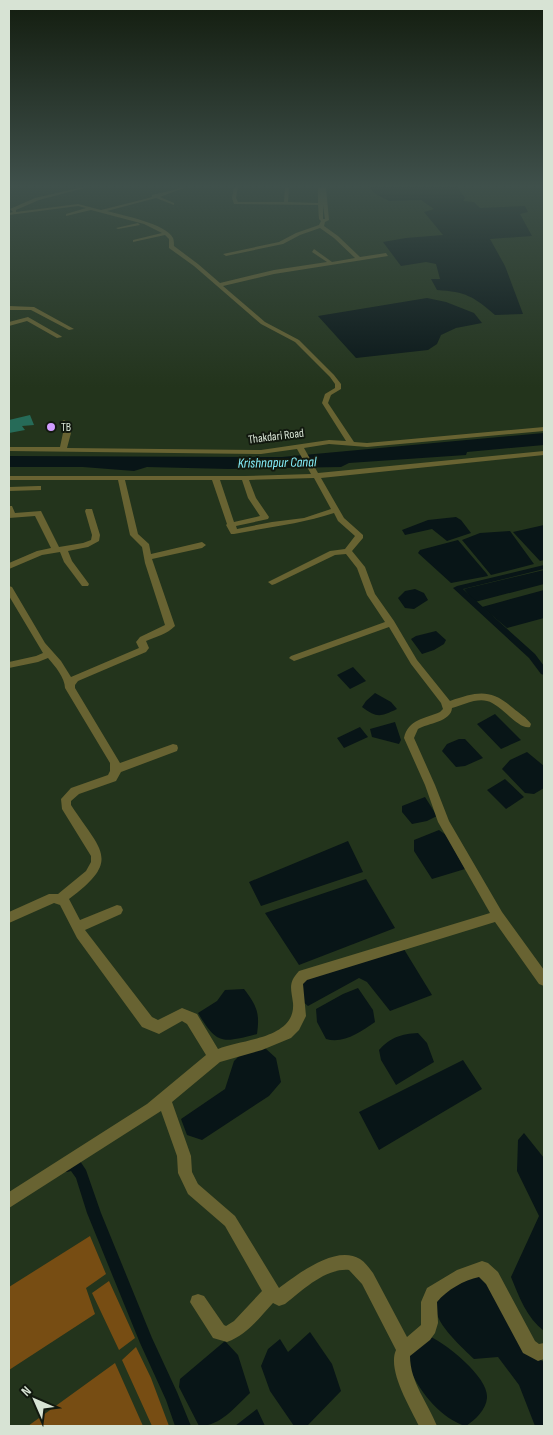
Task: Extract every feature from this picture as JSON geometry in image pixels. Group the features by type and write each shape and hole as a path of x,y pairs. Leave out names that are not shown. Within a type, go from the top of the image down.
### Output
{"street":[{"path":"181,254 263,323 297,341 332,376 338,384 338,389 328,394 325,398 325,403 351,443"},
{"path":"318,254 331,263"},
{"path":"354,254 359,259"},
{"path":"219,285 279,271 386,255"},
{"path":"9,308 32,308 70,329"},
{"path":"9,324 28,319 59,337"},
{"path":"63,449 67,433 64,422"},
{"name":"Thakdari Road","path":"9,449 261,452 300,448 329,442 367,445 544,429"},
{"path":"272,582 333,553 348,551 359,538 359,535 341,519 300,448"},
{"path":"9,478 245,478 315,473 336,475 544,453"},
{"path":"70,684 75,679 143,650 141,642 143,639 169,628 170,621 146,546 134,535 121,478"},
{"path":"215,478 230,526 234,532 272,524 305,520 337,510"},
{"path":"230,526 266,517 252,498 245,478"},
{"path":"9,488 38,488"},
{"path":"9,508 12,516 38,513 60,550 85,584"},
{"path":"9,566 26,558 95,541 96,535 89,511"},
{"path":"148,557 202,544"},
{"path":"348,551 361,567 371,595 391,623 414,662 440,693 447,706 448,710 444,714 414,725 409,732 409,738 444,822 498,916 544,980"},
{"path":"9,589 42,646 58,663 70,684 70,688 115,764 116,769 112,778 76,792 66,799 66,806 97,855 98,861 91,874 61,898 52,898 9,918"},
{"path":"294,658 391,623"},
{"path":"9,665 38,659 49,654"},
{"path":"447,706 478,695 487,696 496,699 526,724"},
{"path":"116,769 173,748"},
{"path":"61,898 66,902 78,927 147,1022 159,1027 182,1014 187,1016 192,1019 215,1057"},
{"path":"78,927 117,910"},
{"path":"9,1201 164,1100 215,1057 223,1053 269,1042 292,1028 299,1014 297,982 303,975 498,916"},
{"path":"164,1100 184,1156 185,1173 193,1189 230,1221 272,1292 279,1298 309,1276 328,1266 343,1262 354,1264 366,1274 396,1338 405,1349"},
{"path":"428,1426 405,1373 402,1354 429,1327 429,1307 432,1294 477,1268 482,1269 492,1278 529,1347 538,1353 544,1351"},
{"path":"198,1302 219,1332 228,1334 240,1326 272,1292"}],"shaded area":[{"path":"90,1236 106,1274 86,1288 95,1314 9,1370 9,1287"},
{"path":"109,1281 135,1338 119,1350 92,1293"},
{"path":"136,1347 151,1378 169,1426 152,1426 122,1360"},
{"path":"115,1363 143,1426 28,1426"}],"water":[{"path":"392,254 498,254 505,266 523,314 495,315 469,296 437,290 431,279 440,279 436,264 426,262 401,266"},
{"path":"427,298 446,302 474,313 482,323 456,328 441,335 437,344 428,350 356,358 318,316"},
{"name":"Krishnapur Canal","path":"544,433 544,445 467,452 466,455 349,463 341,467 229,469 147,467 134,471 83,467 9,467 9,456 282,457"},
{"path":"456,517 461,520 471,533 447,541 432,529 405,535 402,530 428,520"},
{"path":"544,525 544,560 540,561 513,532"},
{"path":"510,531 534,564 491,575 462,540 480,533"},
{"path":"458,540 488,576 451,583 418,553 420,550"},
{"path":"544,570 544,584 475,602 464,589"},
{"path":"415,589 424,593 428,600 414,609 405,608 398,598 405,591"},
{"path":"544,590 544,618 507,628 482,607"},
{"path":"436,631 446,640 444,644 422,654 411,639"},
{"path":"353,667 366,681 350,689 337,675"},
{"path":"375,693 391,702 397,709 386,714 375,715 362,707"},
{"path":"495,714 521,740 501,749 477,724"},
{"path":"395,722 401,740 399,744 372,737 370,729"},
{"path":"360,727 368,737 344,748 337,738"},
{"path":"459,739 465,739 483,758 465,766 456,767 442,751 447,744"},
{"path":"527,752 544,766 544,788 534,794 525,793 502,769 510,760"},
{"path":"505,779 524,797 506,809 487,790"},
{"path":"425,797 437,816 427,821 412,824 402,812 402,806"},
{"path":"439,830 446,835 465,869 432,879 414,851 414,840"},
{"path":"348,841 363,872 261,906 249,882"},
{"path":"366,879 395,928 299,965 265,913"},
{"path":"402,946 432,995 390,1011 367,982 359,978 308,1006 302,1001 302,981"},
{"path":"358,988 373,1010 375,1022 358,1033 345,1038 339,1040 326,1039 317,1022 316,1009"},
{"path":"244,989 252,1000 258,1015 257,1034 228,1040 216,1036 210,1031 198,1013 217,1001 225,990"},
{"path":"418,1033 427,1043 434,1062 396,1085 381,1060 379,1050 397,1037"},
{"path":"265,1048 276,1058 281,1082 269,1096 202,1140 187,1135 181,1119 225,1089 234,1061 245,1050"},
{"path":"463,1060 482,1089 379,1150 359,1112"},
{"path":"524,1133 544,1158 544,1331 528,1313 511,1277 539,1216 517,1171 518,1140"},
{"path":"479,1273 539,1359 544,1362 544,1426 535,1426 519,1385 498,1357 474,1359 452,1337 439,1319 436,1310 437,1301 442,1294"},
{"path":"310,1332 332,1364 341,1391 307,1426 294,1426 270,1391 261,1366 268,1349 280,1339 288,1352"},
{"path":"431,1337 447,1347 466,1363 475,1372 486,1390 485,1407 466,1426 449,1418 433,1404 420,1388 411,1371 409,1355"},
{"path":"225,1341 238,1355 250,1393 221,1419 214,1423 199,1426 179,1387 180,1379"},
{"path":"257,1409 265,1426 235,1426"}],"building":[{"path":"30,415 34,425 22,426 25,430 9,433 9,420"}],"waterway":[{"path":"544,567 457,588 532,656 544,672"},
{"path":"67,1166 73,1163 81,1175 94,1213 183,1426"}],"place":[{"name":"TB","path":"51,427"}]}
